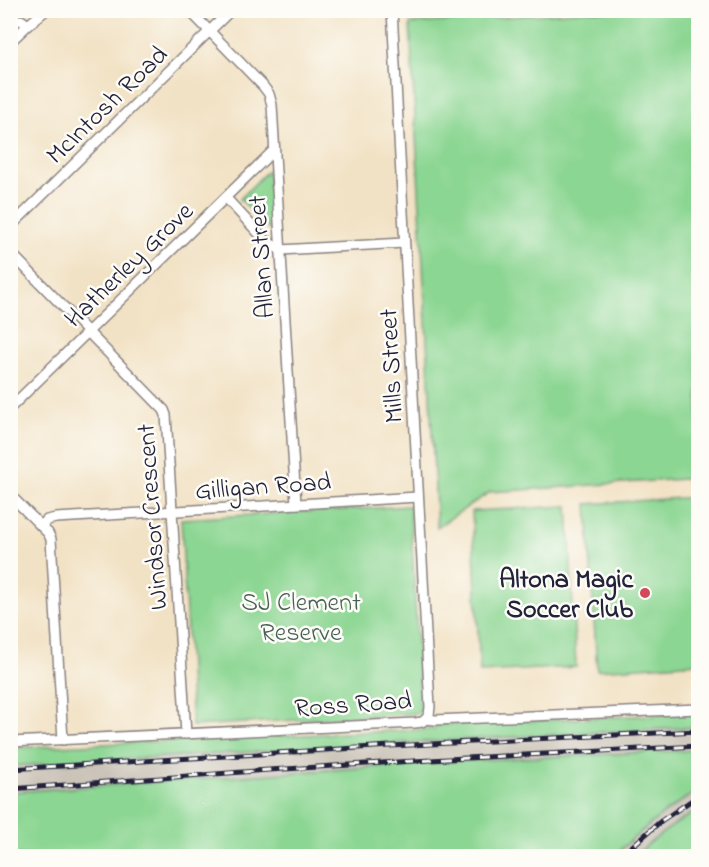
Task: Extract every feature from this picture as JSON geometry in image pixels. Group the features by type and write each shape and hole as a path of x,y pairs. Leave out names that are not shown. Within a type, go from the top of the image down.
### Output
{"street":[{"path":"10,42 20,19 46,10"},
{"name":"Allan Street","path":"189,10 263,86 269,94 272,105 296,504"},
{"name":"McIntosh Road","path":"10,226 231,10"},
{"name":"Mills Street","path":"392,10 430,707 426,718"},
{"name":"Hatherley Grove","path":"10,408 274,150"},
{"path":"226,198 264,239 280,250 404,243"},
{"name":"Windsor Crescent","path":"10,252 164,410 167,421 186,734"},
{"path":"10,495 48,533 51,539 63,740"},
{"name":"Gilligan Road","path":"41,526 47,520 56,518 418,497"},
{"name":"Ross Road","path":"10,742 415,723 422,722 426,718 435,720 699,708"}],"shaded area":[{"path":"698,727 698,750 461,761 11,792 10,766"},
{"path":"698,791 698,810 675,823 635,856 614,856 664,813"}],"green space":[{"path":"410,10 503,11 411,18"},
{"path":"588,11 698,11 698,478 490,492 437,527 410,24"},
{"path":"268,170 273,233 240,199"},
{"name":"Altona Magic Soccer Club","path":"697,497 698,663 597,670 587,504"},
{"name":"SJ Clement Reserve","path":"410,506 421,713 192,726 181,519"},
{"path":"568,506 576,667 480,672 472,511"},
{"path":"698,713 698,727 11,766 11,748 435,729 436,725"},
{"path":"698,750 698,791 654,821 614,856 11,856 11,792 461,761"},
{"path":"698,810 698,856 635,856 665,831"}],"railway":[{"path":"10,769 390,746 698,731"},
{"path":"10,789 269,770 698,746"},
{"path":"621,856 661,821 698,796"}],"place":[{"name":"Altona Magic Soccer Club","path":"645,593"}]}
